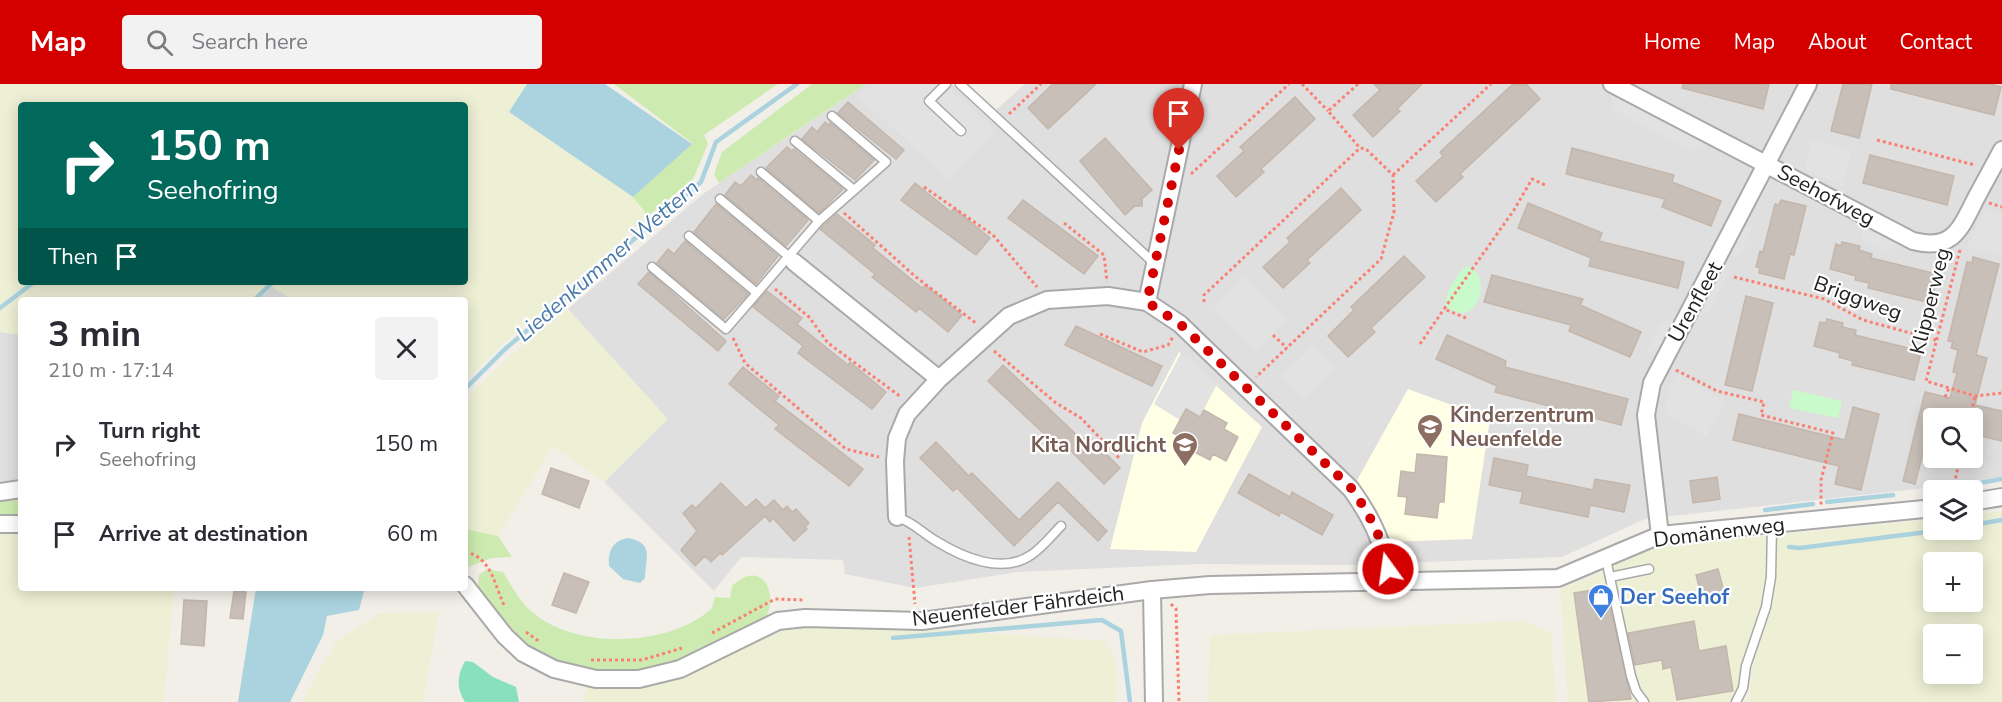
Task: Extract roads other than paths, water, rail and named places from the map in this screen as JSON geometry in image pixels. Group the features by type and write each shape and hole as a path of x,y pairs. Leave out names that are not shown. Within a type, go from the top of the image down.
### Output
{"street":[{"path":"1147,302 1193,84"},
{"name":"Seehofweg","path":"1612,84 1913,241 1927,244 1941,243 1962,228 2002,150"},
{"name":"Urenfleet","path":"1660,536 1646,415 1652,383 1808,84"},
{"path":"792,260 939,379"},
{"path":"897,517 895,461 897,438 913,407 939,379 984,336 1009,316 1047,300 1108,296 1147,302 1180,324 1352,489 1370,517 1385,550 1390,583"},
{"path":"0,492 18,489"},
{"path":"1983,500 2002,497"},
{"name":"Domänenweg","path":"1152,590 1210,585 1558,578 1627,547 1660,536 1923,509"},
{"path":"0,524 18,524"},
{"name":"Neuenfelder Fährdeich","path":"468,589 505,636 523,653 554,669 596,679 639,679 680,669 778,621 805,618 922,621 1152,590"},
{"path":"1152,590 1154,702"}],"lane":[{"path":"946,84 929,101 961,131"},
{"path":"960,84 1155,263"},
{"path":"652,267 726,329 766,283 792,260 819,221 886,162 832,116"},
{"path":"795,141 854,190"},
{"path":"761,172 819,221"},
{"path":"720,199 792,260"},
{"path":"689,236 757,293"},
{"path":"897,517 913,522 932,539 962,555 977,561 1002,564 1030,556 1061,526"},
{"path":"1736,702 1743,688 1746,666 1766,607 1771,577 1772,525"},
{"path":"1606,558 1631,676 1636,691 1644,702"},
{"path":"1610,577 1649,569"}],"water":[{"path":"527,84 605,84 692,144 633,197 509,112"},
{"path":"629,538 642,544 647,553 645,578 640,583 623,579 609,566 609,555 615,544"},
{"path":"256,591 364,591 359,610 327,616 323,635 290,702 238,702"}],"waterway":[{"name":"Liedenkummer Wettern","path":"468,386 504,350 701,182 716,142 797,84"},
{"path":"0,308 30,285"},
{"path":"257,297 270,285"},
{"path":"1983,482 2002,479"},
{"path":"1827,502 1893,495"},
{"path":"1765,510 1813,504"},
{"path":"1983,523 2002,520"},
{"path":"1789,547 1800,548 1923,533"},
{"path":"893,638 1102,620 1121,631 1130,702"}],"place":[{"name":"Kinderzentrum Neuenfelde","path":"1430,450"},
{"name":"Kita Nordlicht","path":"1185,468"},
{"name":"Der Seehof","path":"1601,620"}]}
